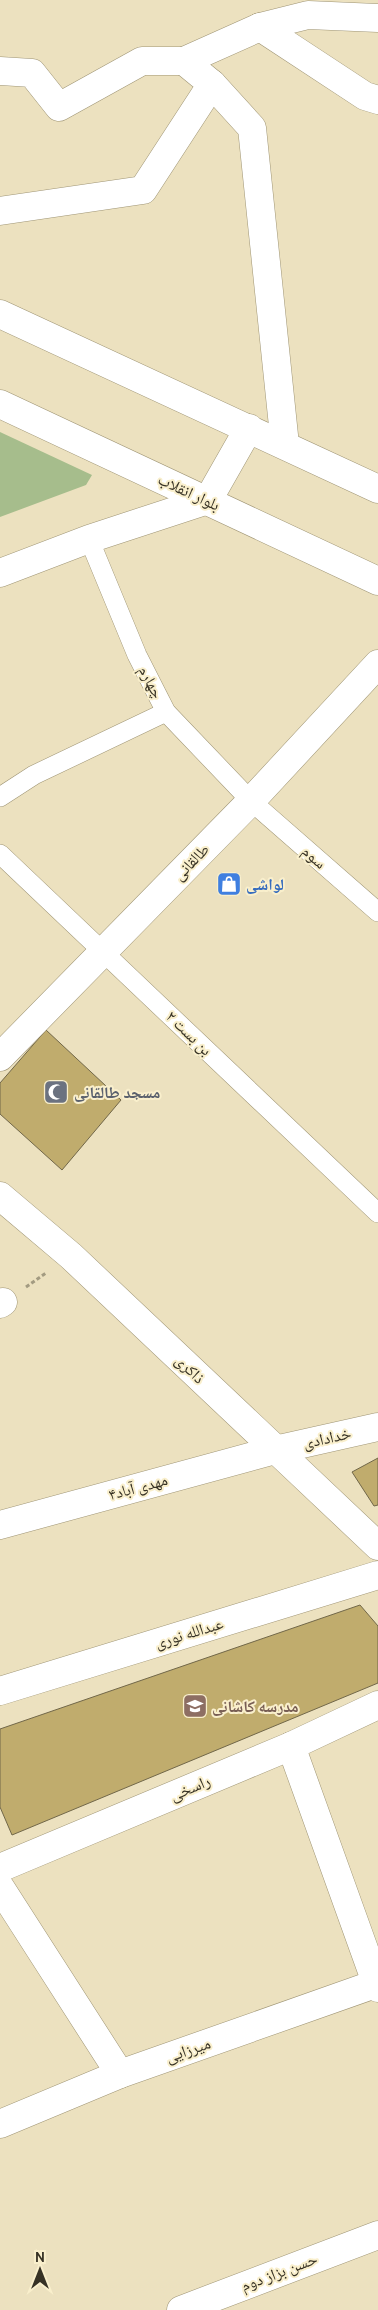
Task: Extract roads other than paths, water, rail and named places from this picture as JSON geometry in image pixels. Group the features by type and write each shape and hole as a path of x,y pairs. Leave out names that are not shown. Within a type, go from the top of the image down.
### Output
{"street":[{"path":"0,71 32,73 59,107 142,61 184,61 260,26 308,15 378,18"},
{"path":"260,26 366,96 378,100"},
{"path":"184,61 212,84 252,128 285,445"},
{"path":"0,211 143,190 212,84"},
{"path":"0,314 378,489"},
{"name":"بلوار انقلاب","path":"0,404 378,581"},
{"path":"0,572 89,539 208,500 248,428"},
{"name":"طالقانی","path":"0,1057 251,801 378,664"},
{"name":"ذاکری","path":"0,1196 71,1256 378,1546"},
{"name":"خدادادی","path":"275,1450 378,1426"},
{"name":"مهدی آباد۴","path":"0,1525 275,1450"},
{"name":"عبدالله نوری","path":"0,1691 378,1575"},
{"name":"راسخی","path":"0,1868 291,1746 378,1705"},
{"path":"291,1746 377,1985"},
{"path":"0,1887 120,2074"},
{"name":"میرزایی","path":"0,2124 120,2074 377,1985"},
{"name":"حسن بزاز دوم","path":"181,2310 378,2235"}],"lane":[{"name":"چهارم","path":"89,539 137,655 166,712 251,801"},
{"path":"0,797 34,775 166,712"},
{"name":"سوم","path":"251,801 378,912"},
{"name":"بن بست ۲","path":"0,854 378,1213"}],"place":[{"name":"لواشی","path":"229,884"},
{"name":"مسجد طالقانی","path":"56,1092"},
{"name":"مدرسه کاشانی","path":"195,1706"}]}
